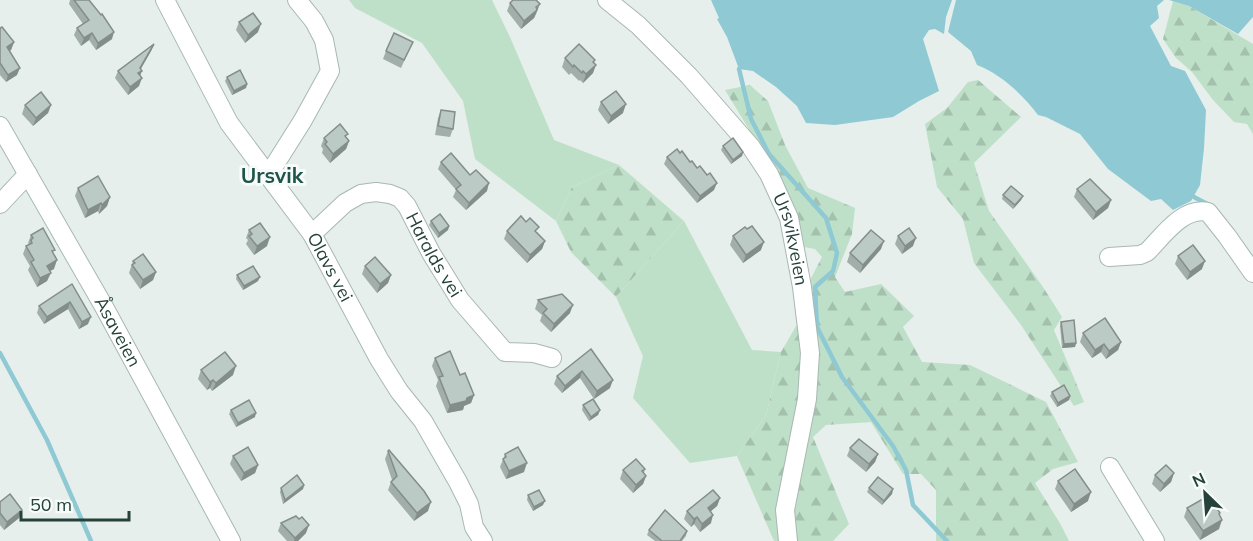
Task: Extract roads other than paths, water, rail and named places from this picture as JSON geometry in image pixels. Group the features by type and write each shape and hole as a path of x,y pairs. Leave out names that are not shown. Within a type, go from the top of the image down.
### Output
{"street":[{"name":"Olavs vei","path":"165,0 230,123 312,234 379,359 399,392 423,421 458,482 469,504 474,527 483,541"},
{"path":"269,174 286,150 330,71 324,40 314,21 297,0"},
{"name":"Ursvikveien","path":"607,0 638,25 689,76 751,147 769,174 789,218 802,287 810,353 807,399 786,510 788,541"},
{"name":"Åsaveien","path":"0,126 130,355 231,541"},
{"path":"0,204 28,174"},
{"name":"Haralds vei","path":"312,234 345,203 361,194 376,192 400,198 407,206 459,300 505,351 534,353 552,358"},
{"path":"1109,257 1140,255 1147,252 1180,218 1198,212 1208,212 1253,273"},
{"path":"1110,467 1155,541"}],"water":[{"path":"711,0 952,0 946,17 944,34 935,29 929,30 923,39 939,91 893,117 835,125 806,123 797,106 776,87 753,71 739,69"},
{"path":"956,0 1164,0 1157,6 1159,18 1150,26 1171,66 1185,71 1206,110 1200,185 1191,201 1173,210 1161,199 1151,201 1108,169 1080,134 1038,115 1011,86 995,74 977,65 971,51 948,32"},
{"path":"1169,0 1253,0 1253,17 1238,34 1189,6"}],"waterway":[{"path":"739,69 751,119 769,154 826,218 837,253 833,271 815,287 817,327 842,377 893,446 906,470 913,505 947,541"},
{"path":"1194,197 1211,206"},
{"path":"0,353 47,440 91,541"}],"district":[{"name":"Ursvik","path":"272,176"}]}
